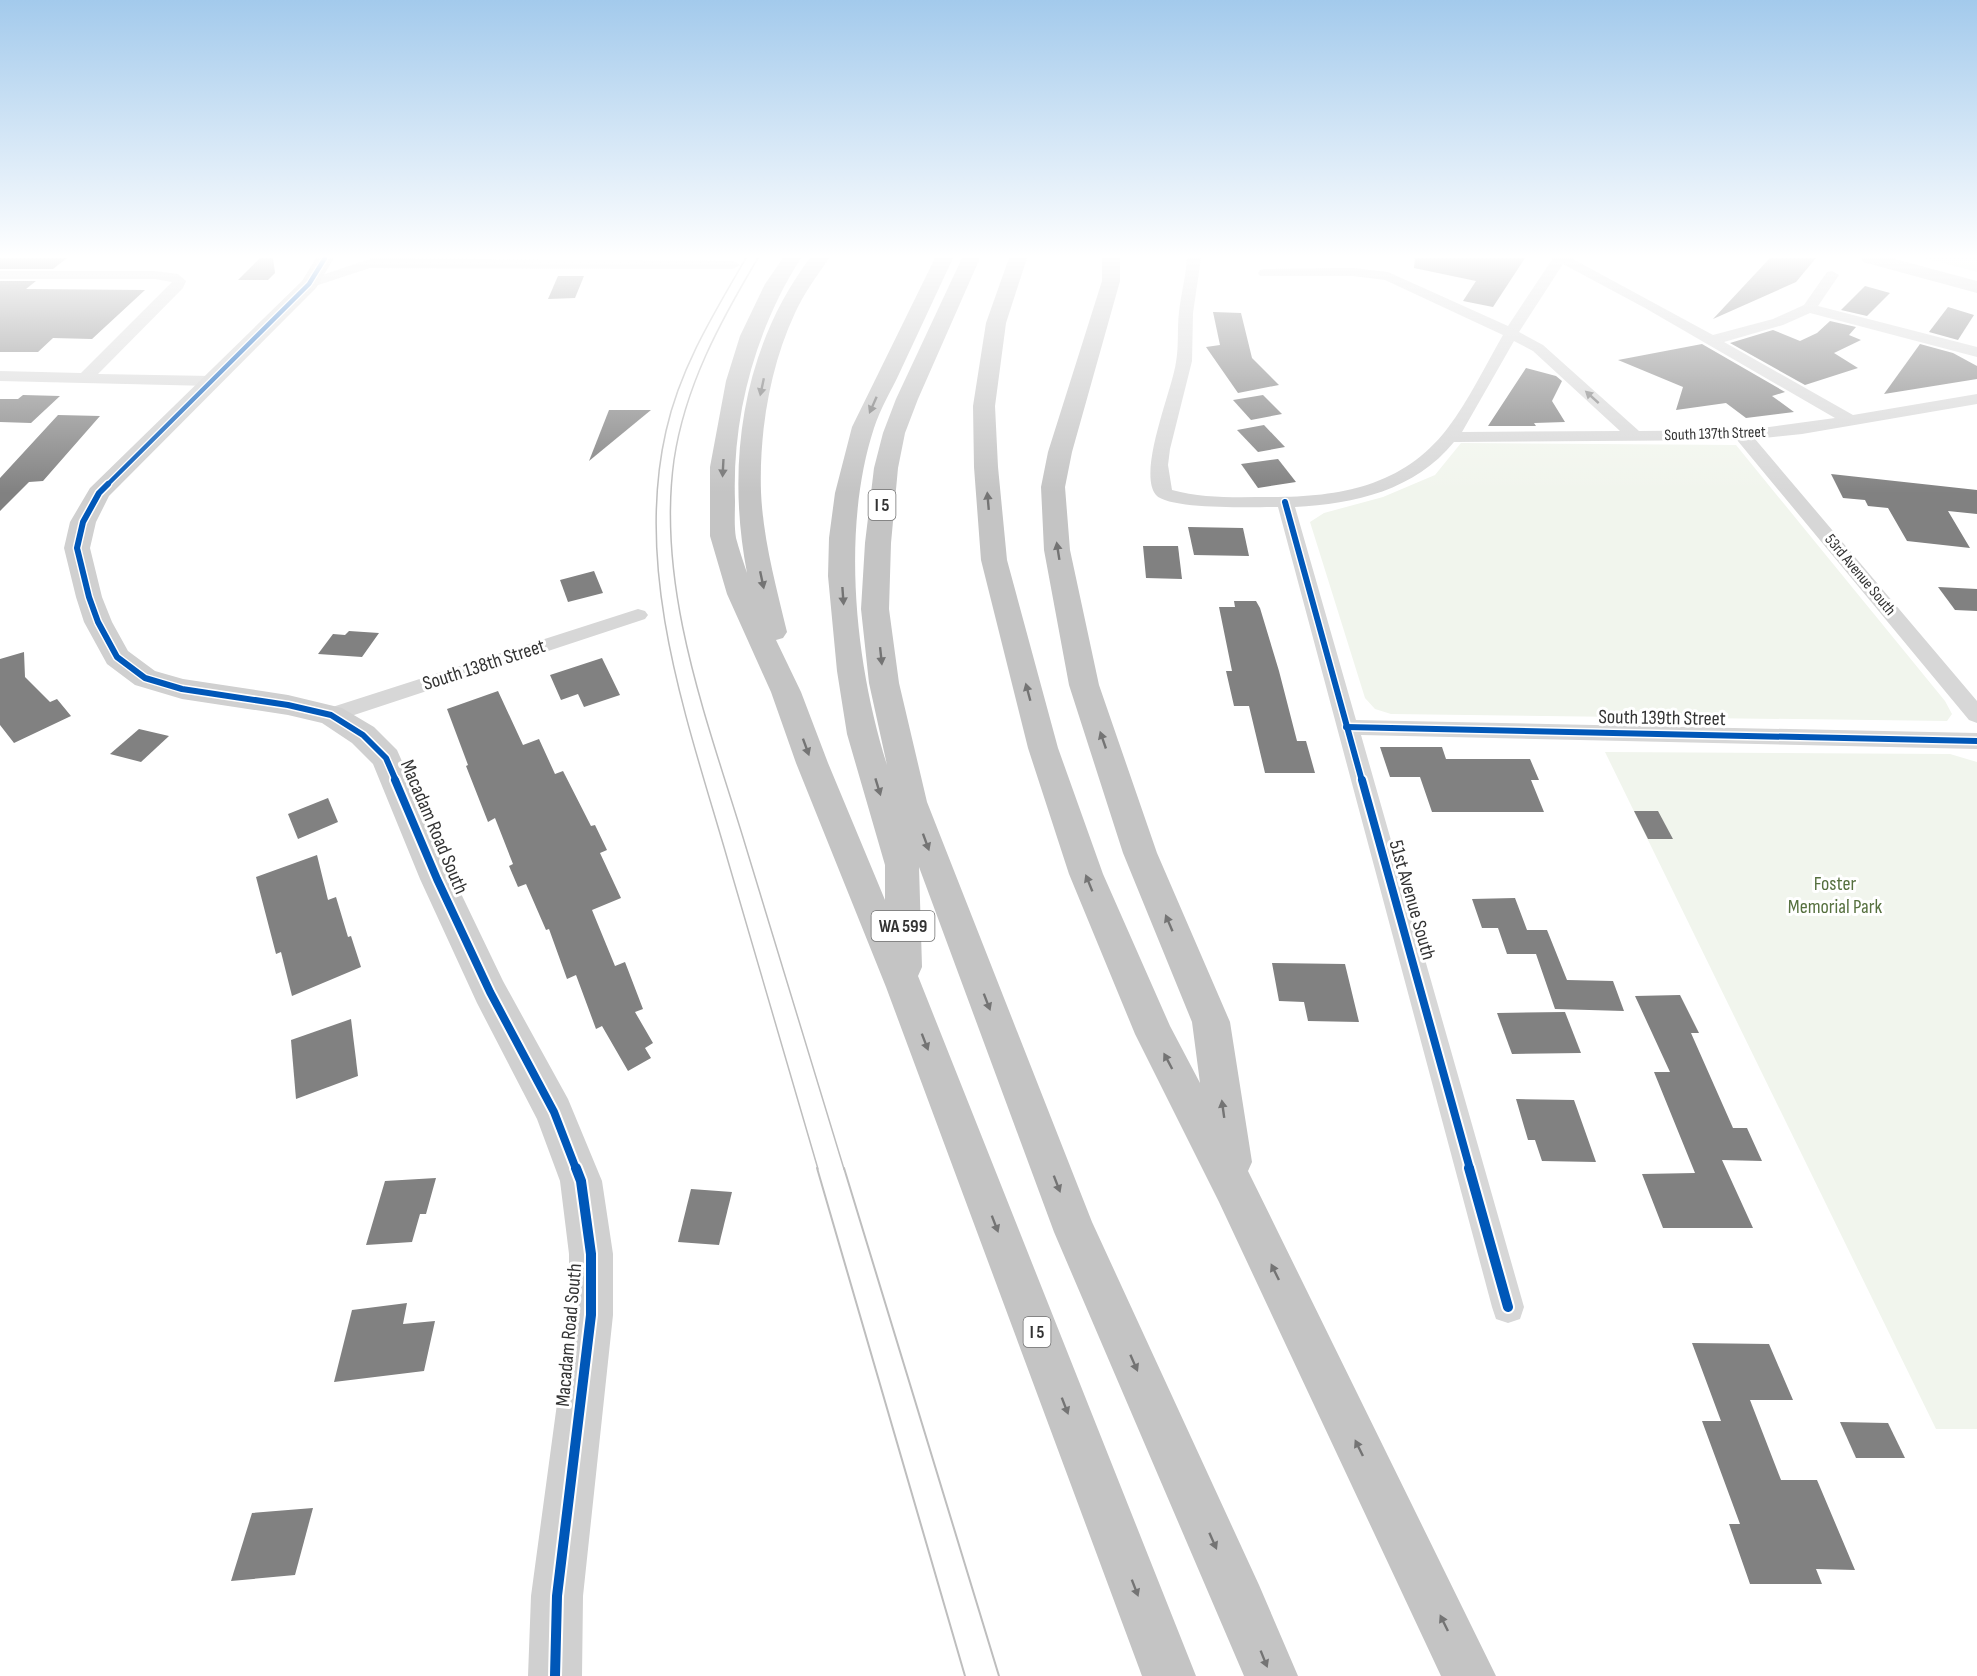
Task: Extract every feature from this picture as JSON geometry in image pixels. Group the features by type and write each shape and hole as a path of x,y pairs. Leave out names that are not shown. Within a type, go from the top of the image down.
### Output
{"highway":[{"path":"750,336 737,381 722,467 723,536 740,594 786,692"},
{"name":"I 5","path":"776,336 766,367 751,450 749,491 752,525 786,692 812,763 904,987 1169,1676"},
{"name":"WA 599","path":"904,987 902,865 862,734 845,626 841,576 847,493 863,428 907,336"},
{"name":"I 5","path":"935,336 894,433 886,468 878,543 876,609 884,683 911,801 1075,1232 1241,1603 1270,1676"},
{"path":"994,336 984,406 987,495 994,560 1042,748 1086,874 1154,1034 1234,1188 1469,1676"},
{"path":"1094,336 1060,452 1053,487 1057,550 1084,685 1140,853 1211,1022 1234,1188"}],"street":[{"path":"86,377 127,336"},
{"name":"Macadam Road South","path":"254,336 99,493 83,522 77,548 98,622 117,657 145,678 182,689 288,705 331,715 363,735 386,758 436,879 490,992 554,1112 581,1181 591,1254 591,1315 557,1596 555,1676"},
{"path":"1185,336 1184,367 1163,444 1159,484 1164,494 1184,500 1285,502 1349,494 1406,476 1450,437 1509,336"},
{"path":"1517,336 1538,348 1635,436"},
{"path":"1706,336 1851,420"},
{"path":"1713,340 1727,336"},
{"path":"1917,336 1977,352"},
{"path":"0,376 211,381"},
{"name":"South 137th Street","path":"1450,437 1742,435 1977,399"},
{"name":"53rd Avenue South","path":"1742,435 1977,715"},
{"name":"51st Avenue South","path":"1285,502 1508,1307"},
{"name":"South 138th Street","path":"331,715 638,615"},
{"name":"South 139th Street","path":"1346,727 1977,741"}],"green space":[{"path":"1461,443 1736,445 1945,701 1952,714 1947,721 1391,714 1375,709 1365,698 1310,522 1324,513 1383,497 1435,475"},
{"name":"Foster Memorial Park","path":"1605,752 1950,754 1977,762 1977,1429 1936,1429"}],"building":[{"path":"0,336 95,336 92,339 53,338 38,352 0,352"},
{"path":"1218,336 1247,336 1252,358 1279,385 1238,393 1206,347 1220,345"},
{"path":"1752,336 1788,336 1800,341 1810,336 1852,336 1861,340 1834,353 1858,368 1805,385 1730,343"},
{"path":"1944,336 1960,336 1958,340"},
{"path":"1702,344 1785,392 1772,396 1794,412 1746,418 1726,403 1676,410 1683,387 1618,360"},
{"path":"1920,344 1953,353 1977,366 1977,379 1884,394"},
{"path":"1526,368 1556,376 1562,381 1552,401 1565,422 1534,423 1536,426 1488,426"},
{"path":"23,395 60,396 31,423 0,422 0,399 18,399"},
{"path":"1263,395 1282,414 1251,420 1233,400"},
{"path":"609,410 651,410 589,461"},
{"path":"58,415 100,416 43,481 29,482 0,511 0,478"},
{"path":"1264,425 1285,447 1258,452 1237,430"},
{"path":"1278,459 1296,482 1258,488 1241,464"},
{"path":"1831,474 1977,490 1977,514 1948,511 1970,548 1907,541 1888,508 1868,506 1865,500 1843,498"},
{"path":"1188,527 1243,528 1249,556 1194,555"},
{"path":"1143,546 1178,546 1182,579 1146,578"},
{"path":"594,571 603,593 568,602 560,580"},
{"path":"1938,587 1977,589 1977,611 1955,610"},
{"path":"1234,601 1256,601 1260,608 1297,741 1306,741 1315,773 1265,773 1249,706 1234,706 1226,671 1232,671 1219,607 1235,607"},
{"path":"349,631 379,633 362,657 318,654 333,634 345,635"},
{"path":"24,652 25,677 50,702 57,699 71,716 14,743 0,725 0,659"},
{"path":"602,658 620,695 584,707 578,694 561,700 550,675"},
{"path":"498,691 523,745 539,739 555,774 563,771 591,826 595,825 607,850 600,853 621,898 592,910 615,966 625,962 643,1009 635,1012 653,1043 645,1048 651,1058 628,1071 602,1026 596,1029 576,975 567,979 549,929 546,930 526,884 518,887 509,866 513,864 495,818 488,822 466,766 468,765 447,709"},
{"path":"139,729 169,736 141,762 110,754"},
{"path":"1380,747 1442,747 1446,759 1530,759 1539,780 1531,780 1544,812 1432,812 1420,777 1390,777"},
{"path":"328,798 338,822 298,839 288,814"},
{"path":"1634,811 1658,811 1673,839 1648,839"},
{"path":"317,855 328,900 336,897 348,937 351,936 361,967 292,996 281,952 276,954 256,877"},
{"path":"1515,898 1527,930 1547,930 1567,980 1613,981 1624,1011 1555,1009 1536,954 1507,954 1498,928 1482,928 1472,899"},
{"path":"1272,963 1345,964 1359,1022 1308,1021 1304,1002 1279,1001"},
{"path":"1680,995 1699,1033 1691,1033 1733,1128 1747,1128 1762,1161 1722,1160 1753,1228 1663,1228 1642,1174 1695,1173 1654,1072 1670,1072 1635,996"},
{"path":"1565,1012 1581,1053 1512,1054 1497,1013"},
{"path":"351,1019 358,1076 296,1099 291,1040"},
{"path":"1516,1099 1574,1100 1596,1162 1542,1161 1535,1140 1528,1140"},
{"path":"436,1178 426,1214 420,1214 412,1242 366,1245 385,1181"},
{"path":"691,1189 732,1192 719,1245 678,1242"},
{"path":"407,1303 403,1324 435,1321 424,1371 334,1382 352,1310"},
{"path":"1692,1343 1769,1344 1793,1400 1750,1400 1781,1480 1817,1480 1855,1570 1816,1569 1822,1584 1750,1584 1729,1524 1740,1524 1702,1421 1721,1421"},
{"path":"1840,1422 1888,1423 1905,1458 1856,1458"},
{"path":"313,1508 295,1575 231,1581 252,1513"}],"tram line":[{"path":"702,336 680,385 666,431 658,485 656,540 661,594 670,649 697,757 818,1169"},
{"path":"715,336 686,406 674,460 670,509 672,558 679,606 702,703 844,1169"},
{"path":"817,1168 965,1676"},
{"path":"844,1168 999,1676"}],"cycle path":[{"path":"257,336 99,493 83,522 77,548 89,597 98,622 117,657 145,678 182,689 288,705 331,715 363,735 386,758 437,879 490,992 554,1112 581,1181 591,1254 591,1315 557,1596 555,1676"},
{"path":"1285,502 1508,1307"},
{"path":"1346,727 1977,741"}]}
